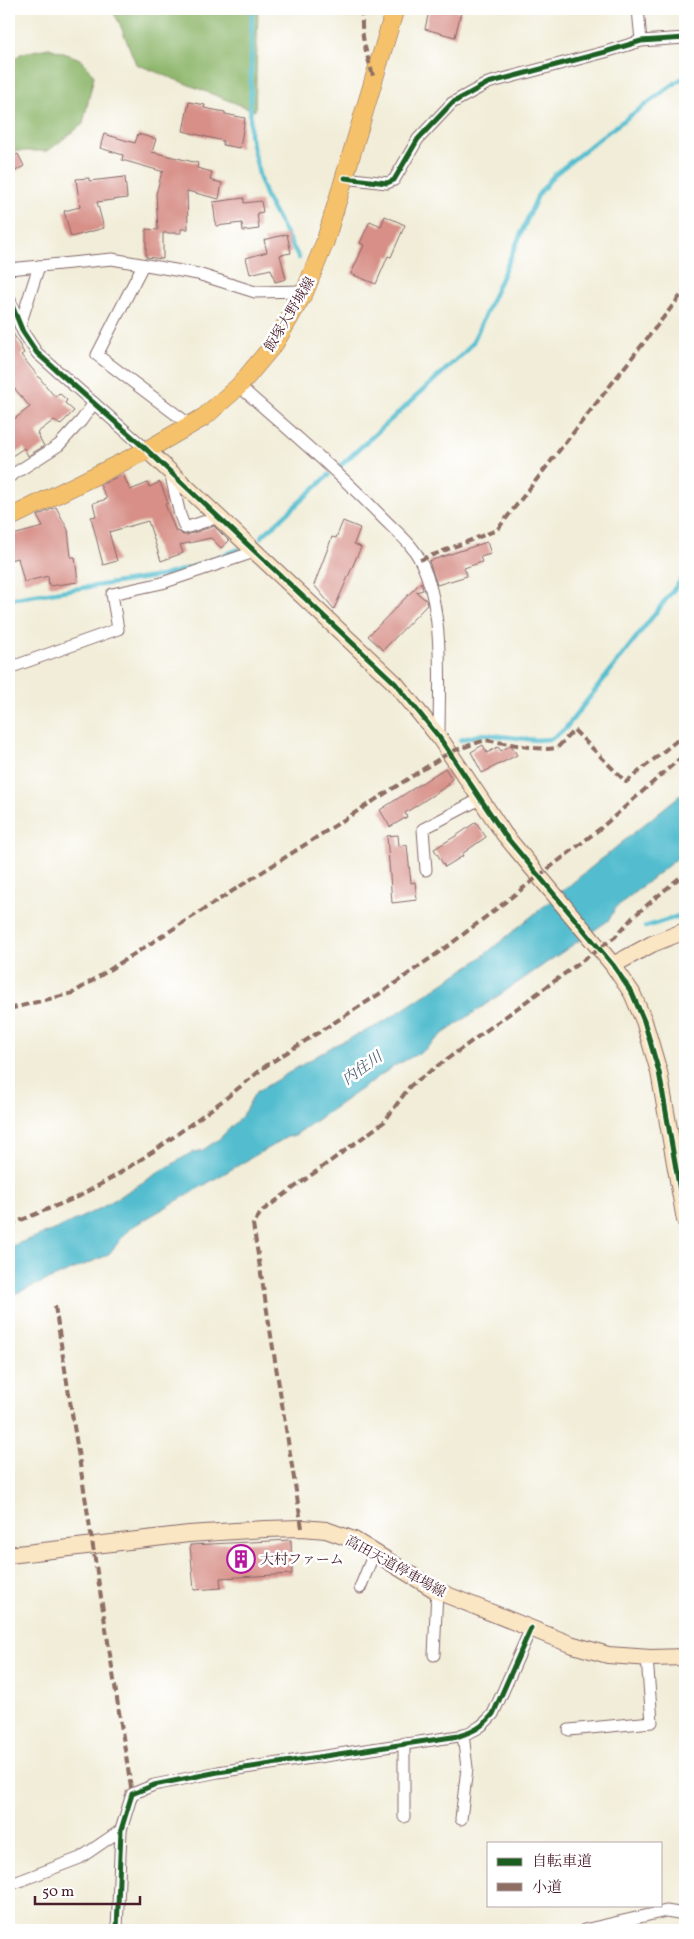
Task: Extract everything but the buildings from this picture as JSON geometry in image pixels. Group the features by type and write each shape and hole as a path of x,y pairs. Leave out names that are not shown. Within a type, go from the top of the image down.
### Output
{"main road":[{"name":"飯塚大野城線","path":"9,518 147,450 204,416 239,386 275,343 305,291 325,242 395,9"}],"street":[{"path":"638,9 641,40"},
{"path":"345,178 387,183 394,180 418,139 452,104 488,84 605,52 641,40 685,38"},
{"path":"9,269 112,259 198,274 255,292 305,291"},
{"path":"144,265 97,354 190,425"},
{"path":"20,325 39,266"},
{"path":"9,298 20,325 37,353 147,450 395,683 440,736 504,834 613,965 635,1000 644,1021 659,1072 685,1220"},
{"path":"239,386 347,481 411,546 420,560 430,588 437,621 440,736"},
{"path":"9,477 59,445 81,421 94,402"},
{"path":"170,472 185,528 218,518"},
{"path":"9,668 118,629 112,594 162,583 254,552"},
{"path":"426,870 422,829 480,799"},
{"path":"613,965 652,944 685,931"},
{"name":"高田天道停車場線","path":"9,1555 190,1534 302,1528 326,1530 354,1540 437,1591 570,1644 608,1655 647,1658 685,1657"},
{"path":"360,1588 374,1553"},
{"path":"434,1655 437,1591"},
{"path":"117,1930 121,1830 132,1794 154,1784 236,1769 463,1734 483,1726 493,1714 531,1628"},
{"path":"569,1730 652,1722 647,1658"},
{"path":"461,1818 467,1775 463,1734"},
{"path":"404,1744 404,1817"},
{"path":"9,1885 80,1858 121,1830"},
{"path":"584,1930 666,1911 685,1914"}],"green space":[{"path":"111,9 258,9 255,111 136,64 119,22"},
{"path":"49,48 81,59 94,76 83,124 48,151 9,151 9,63 22,53"}],"water":[{"name":"内住川","path":"685,791 685,852 615,908 609,920 444,1033 423,1051 394,1066 295,1135 287,1137 130,1228 108,1255 9,1296 9,1247 59,1228 101,1208 189,1154 203,1150 219,1139 242,1116 255,1093 335,1045 379,1025 478,960"}],"waterway":[{"path":"252,9 250,135 261,183 267,199 299,258"},
{"path":"339,467 466,351 473,342 538,195 554,175 601,137 685,76"},
{"path":"261,537 329,475"},
{"path":"9,599 161,576 190,568 239,549"},
{"path":"460,740 483,734 535,740 551,739 565,729 685,575"},
{"path":"645,927 685,914"}],"marked path":[{"path":"363,9 363,35 374,79"},
{"path":"420,560 497,530 685,290"},
{"path":"9,1009 73,993 450,752 485,740 535,748 557,748 574,730 626,782 685,734"},
{"path":"9,1225 78,1197 115,1176 157,1149 225,1099 267,1065 384,991 452,943 601,828 685,754"},
{"path":"302,1528 253,1224 262,1211 384,1122 410,1086 615,937 633,917 685,873"},
{"path":"55,1306 132,1794"}],"cycle path":[{"path":"345,178 387,183 394,180 418,139 452,103 488,83 641,41 685,38"},
{"path":"9,298 23,332 37,353 147,450 395,683 439,737 504,834 613,965 632,993 644,1021 659,1072 685,1220"},
{"path":"117,1930 121,1830 132,1794 154,1785 218,1772 459,1736 470,1732 482,1725 493,1714 531,1628"}],"place":[{"name":"大村ファーム","path":"241,1559"}]}
